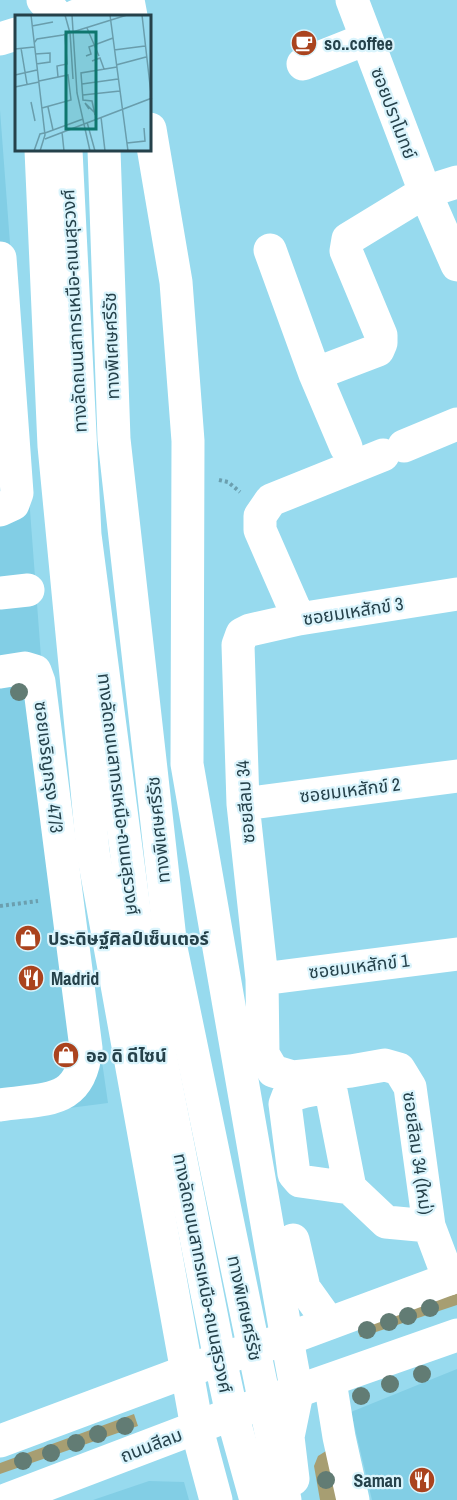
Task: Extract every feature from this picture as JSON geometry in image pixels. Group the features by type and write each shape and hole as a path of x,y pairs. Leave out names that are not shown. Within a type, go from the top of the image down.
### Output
{"main road":[{"path":"35,0 36,15"},
{"path":"43,0 57,15"},
{"path":"98,0 99,15"},
{"path":"79,15 128,0 131,15"},
{"name":"ซอยปราโมทย์","path":"352,0 425,192 457,265"},
{"path":"0,39 15,34"},
{"path":"303,64 366,39"},
{"path":"152,141 177,293 188,441 187,764 297,1393 288,1437 296,1500"},
{"path":"41,152 54,446 93,852 198,1433 216,1500"},
{"name":"ทางลัดถนนสาทรเหนือ-ถนนสุรวงศ์","path":"66,152 85,536 139,948 220,1359 232,1414 256,1500"},
{"name":"ทางพิเศษศรีรัช","path":"104,152 114,439 171,948 285,1500"},
{"path":"315,374 378,350 381,343 381,334 346,251 348,239 425,192 457,182"},
{"path":"270,250 315,374 346,447"},
{"path":"0,258 5,386 17,493 13,504 0,510"},
{"path":"299,620 260,530 260,516 271,500 457,424"},
{"name":"ซอยมเหสักข์ 3","path":"250,630 457,594"},
{"name":"ซอยสีลม 34","path":"250,630 242,634 238,645 243,804 262,979"},
{"name":"ซอยเจริญกรุง 47/3","path":"0,672 26,668 34,671 39,682 65,898"},
{"name":"ซอยมเหสักข์ 2","path":"243,804 457,776"},
{"path":"0,1105 64,1094 73,1088 80,1078 85,1063 86,1048 65,898"},
{"name":"ซอยมเหสักข์ 1","path":"262,979 457,954"},
{"name":"ซอยสีลม 34 (ใหม่)","path":"262,979 263,1054 273,1071 293,1077 385,1065 399,1069 410,1087 440,1236 453,1277"},
{"path":"350,1188 386,1222 440,1236"},
{"path":"293,1240 304,1288 329,1323"},
{"path":"0,1441 220,1359 287,1339 453,1277"},
{"name":"ถนนสีลม","path":"6,1500 232,1414 457,1335"},
{"path":"330,1381 353,1500"}],"path":[{"path":"0,906 65,898"}],"shaded area":[{"path":"0,110 41,657 44,661 108,1103 0,1117"},
{"path":"457,1292 457,1305 360,1337 357,1328"},
{"path":"457,1369 457,1500 372,1500 351,1412"},
{"path":"134,1414 138,1426 0,1474 0,1463"},
{"path":"326,1451 343,1500 320,1500 314,1466 318,1456"},
{"path":"149,1481 184,1482 189,1500 93,1500"}],"place":[{"name":"so..coffee","path":"304,43"},
{"name":"ประดิษฐ์ศิลป์เซ็นเตอร์","path":"28,938"},
{"name":"Madrid","path":"31,978"},
{"name":"ออ ดิ ดีไซน์","path":"66,1055"},
{"name":"Saman","path":"422,1480"}]}
